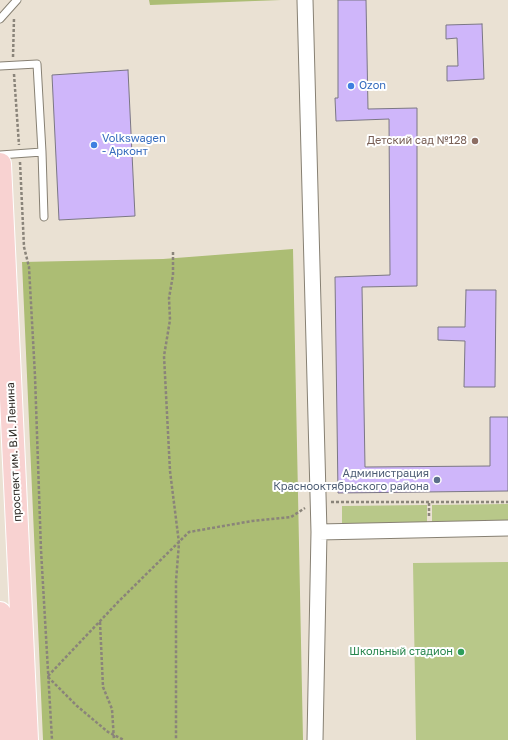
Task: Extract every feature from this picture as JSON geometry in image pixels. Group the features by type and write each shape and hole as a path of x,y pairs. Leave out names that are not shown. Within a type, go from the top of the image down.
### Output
{"main road":[{"name":"проспект им. В.И. Ленина","path":"0,164 27,740"},
{"path":"0,613 5,740"}],"street":[{"path":"305,0 318,532 315,740"},
{"path":"318,532 508,528"}],"lane":[{"path":"0,19 16,1"},
{"path":"0,66 37,64 44,217"},
{"path":"0,155 42,152"}],"path":[{"path":"16,1 13,65 20,153 24,247 29,267 35,376 41,550 52,740"},
{"path":"173,252 173,275 169,298 170,320 164,356 170,472 179,543 176,581 176,740"},
{"path":"48,677 189,532 252,521 291,517 317,502 508,502"},
{"path":"100,622 103,687 112,709 114,740"},
{"path":"48,677 77,706 108,732 124,740"}],"green space":[{"path":"149,0 281,0 150,5"},
{"path":"293,249 303,740 43,740 22,262 163,259"},
{"path":"508,504 508,525 432,527 432,505"},
{"path":"427,505 427,527 342,528 342,506"},
{"name":"Школьный стадион","path":"508,562 508,740 416,740 413,563"}],"building":[{"path":"338,0 366,0 368,109 417,108 417,286 362,287 365,467 490,466 490,417 508,417 508,491 338,493 335,277 390,275 389,119 336,121 335,98 338,98"},
{"path":"482,24 484,79 447,81 447,66 458,66 457,38 446,39 446,25"},
{"name":"Volkswagen - Арконт","path":"128,70 135,216 59,220 52,75"},
{"path":"466,290 496,290 495,387 464,387 465,341 438,340 438,327 465,327"}],"place":[{"name":"Ozon","path":"351,86"},
{"name":"Детский сад №128","path":"475,141"},
{"name":"Volkswagen - Арконт","path":"94,145"},
{"name":"Администрация Краснооктябрьского района","path":"437,480"},
{"name":"Школьный стадион","path":"461,652"}]}
